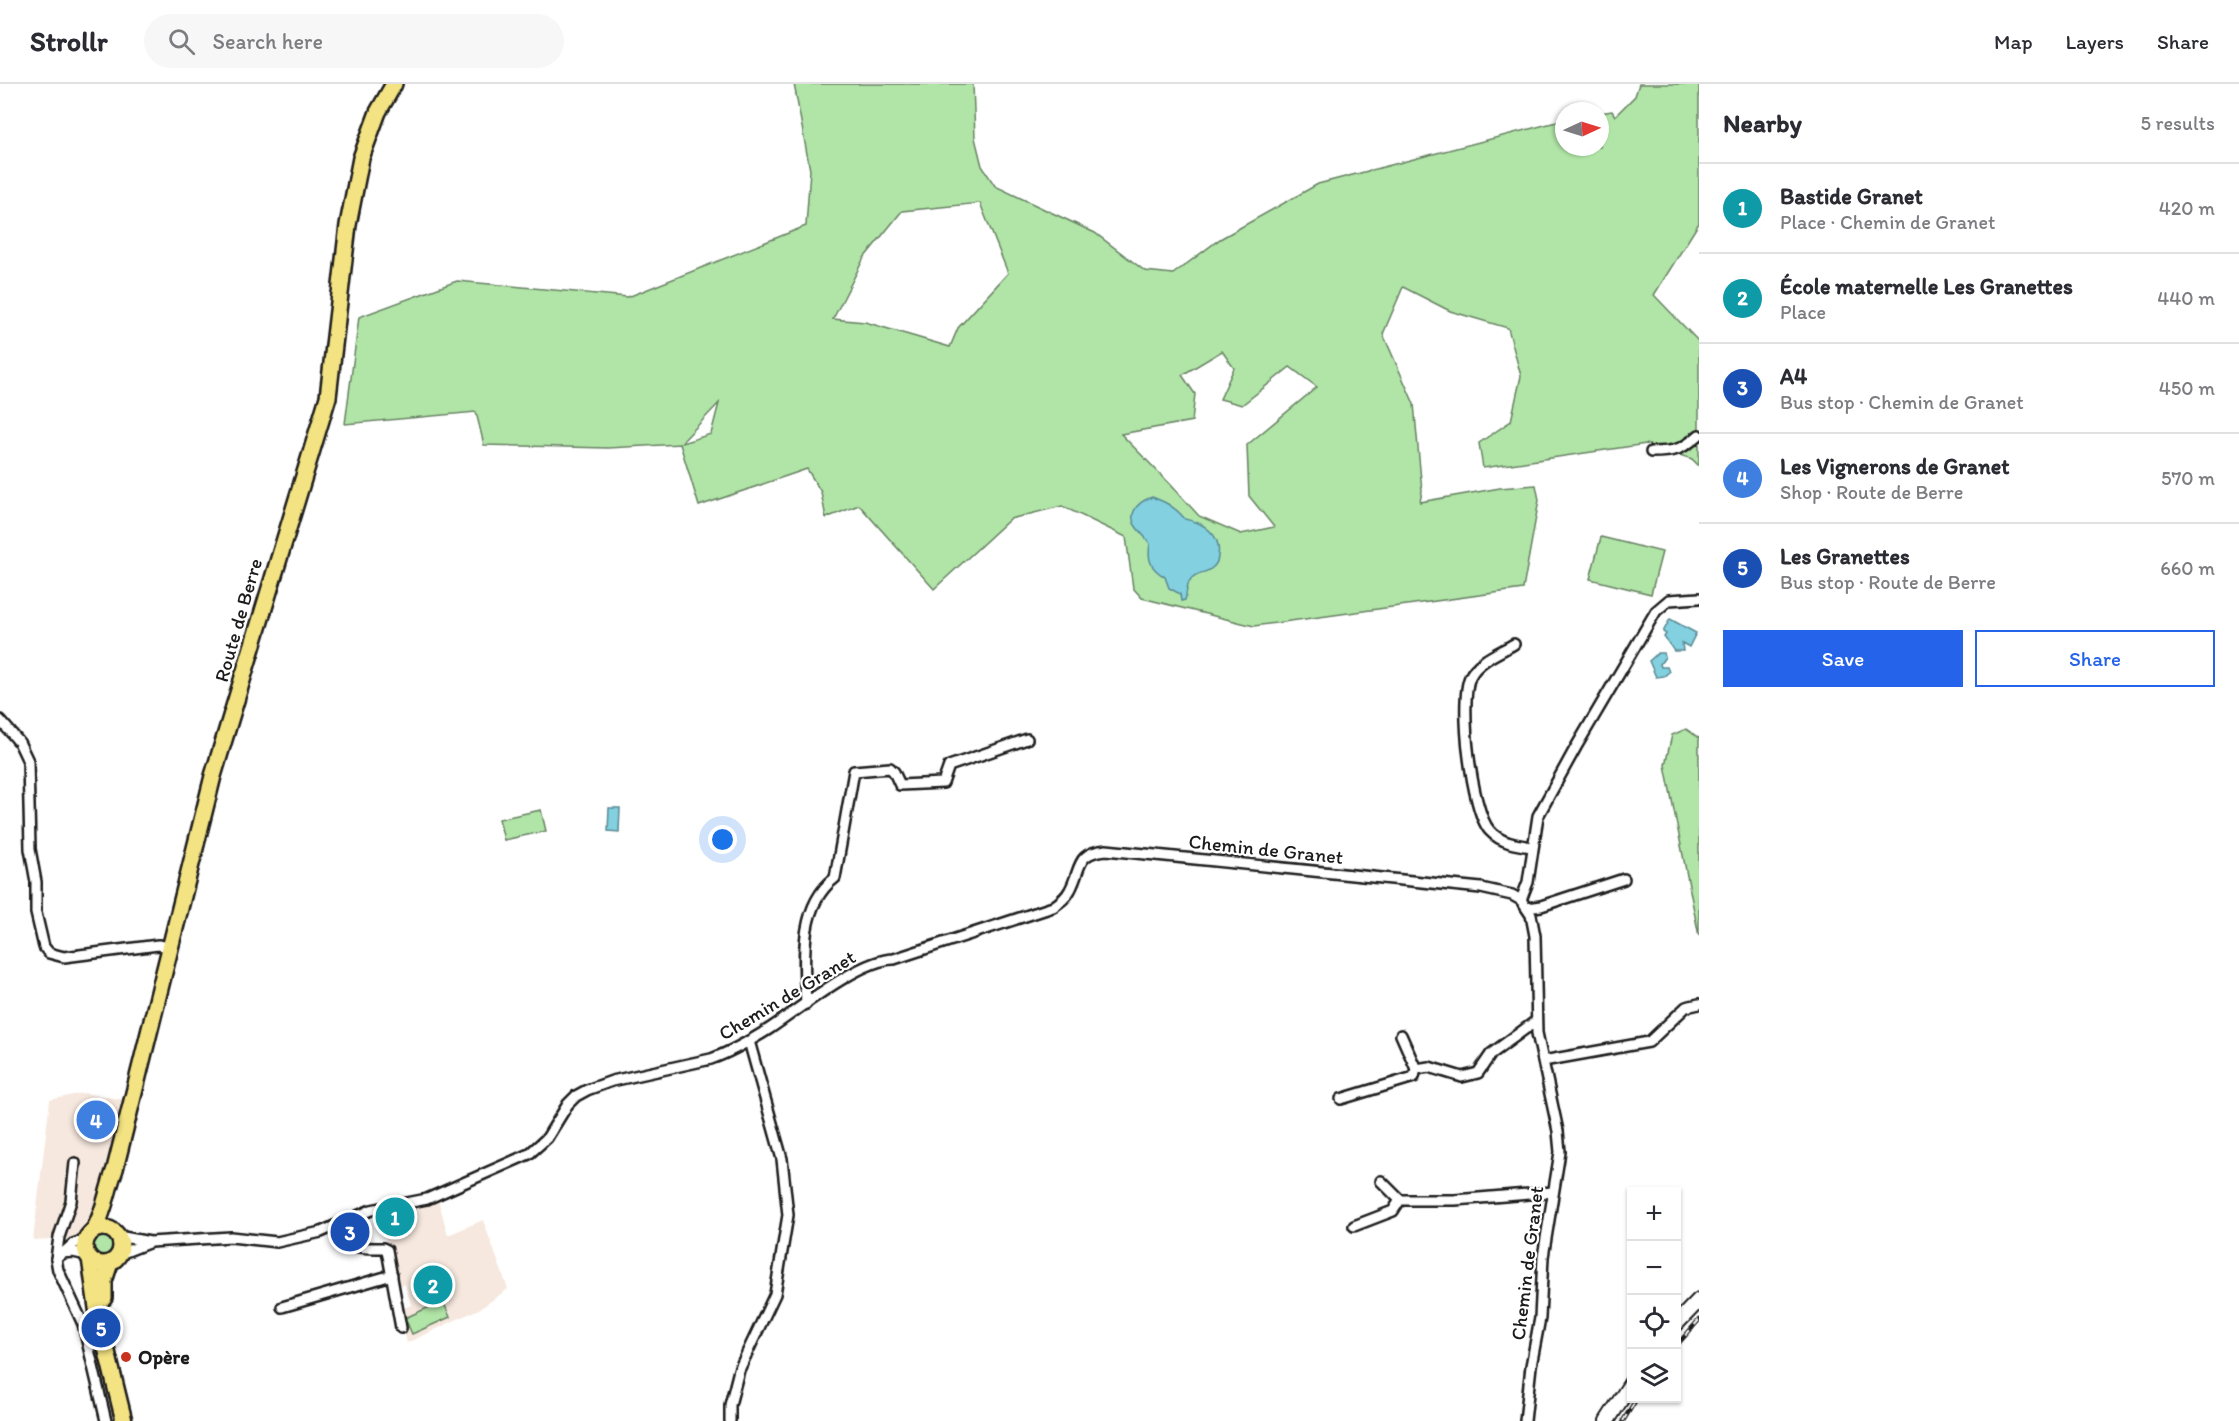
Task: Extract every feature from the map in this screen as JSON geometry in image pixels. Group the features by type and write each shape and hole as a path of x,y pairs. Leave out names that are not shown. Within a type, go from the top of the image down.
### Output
{"main road":[{"name":"Route de Berre","path":"90,1246 104,1211 109,1184 115,1169 213,776 328,398 348,225 361,158 378,112 394,84"},
{"name":"Route de Berre","path":"115,1169 112,1213 117,1234"},
{"path":"124,1421 98,1315 90,1246 105,1228 117,1234 121,1245 104,1281 104,1304 132,1421"},
{"path":"90,1246 97,1263 115,1259"}],"street":[{"path":"1651,452 1671,452 1683,448 1699,435"},
{"path":"1624,879 1541,906 1524,904 1538,816 1576,747 1656,610 1669,600 1699,598"},
{"path":"1514,644 1475,668 1469,678 1466,692 1470,766 1475,796 1488,829 1499,838 1513,844 1532,847"},
{"path":"0,720 19,742 28,760 30,849 36,882 36,913 44,947 49,953 64,957 158,945 169,947"},
{"path":"806,1004 805,932 822,888 835,878 854,771 890,768 900,785 943,783 949,766 1027,739"},
{"name":"Chemin de Granet","path":"117,1234 150,1242 231,1237 277,1242 321,1232 370,1210 427,1199 529,1154 547,1137 568,1104 587,1090 612,1081 711,1059 749,1041 830,988 878,962 894,959 1053,907 1063,900 1070,890 1081,860 1087,854 1095,851 1106,850 1481,888 1512,895 1524,904 1535,936 1536,1021 1558,1131 1560,1152 1543,1257 1540,1318 1531,1366 1526,1421"},
{"path":"1543,1061 1649,1042 1686,1007 1699,1004"},
{"path":"1416,1069 1429,1067 1462,1077 1478,1073 1491,1054 1536,1021"},
{"path":"1341,1099 1414,1077 1416,1069 1401,1035"},
{"path":"730,1421 730,1406 739,1370 775,1294 788,1215 782,1159 749,1041"},
{"path":"75,1163 71,1201 59,1237 58,1270 83,1324 106,1421"},
{"path":"1381,1181 1400,1200 1455,1200 1553,1192"},
{"path":"1353,1226 1393,1211 1400,1200"},
{"path":"334,1226 337,1235 354,1247 387,1250 401,1328"},
{"name":"Chemin de Granet","path":"115,1259 150,1242"},
{"path":"59,1256 73,1244 90,1246"},
{"path":"59,1256 79,1252 90,1246"},
{"path":"282,1307 392,1275"},
{"path":"1681,1320 1699,1300"},
{"path":"1607,1421 1627,1390"}],"shaded area":[{"path":"83,1093 126,1100 96,1218 75,1238 33,1240 50,1100"},
{"path":"438,1199 448,1235 483,1220 508,1289 481,1308 407,1343 400,1317 402,1309 411,1305 405,1284 398,1286 397,1284 386,1239 383,1210"}],"green space":[{"path":"794,84 973,84 975,138 982,166 995,186 1095,233 1145,271 1173,274 1220,239 1318,184 1555,122 1555,156 1609,156 1609,112 1612,111 1615,116 1635,96 1639,84 1699,84 1699,223 1654,295 1699,342 1699,466 1692,459 1646,444 1483,468 1479,443 1511,421 1521,376 1508,328 1450,311 1403,287 1383,334 1414,404 1422,491 1420,502 1500,488 1536,485 1539,500 1523,589 1254,626 1142,598 1133,588 1126,537 1062,506 1010,519 934,589 859,505 826,518 821,492 807,469 699,506 680,444 608,448 484,445 476,412 345,424 359,317 457,281 628,297 806,226 810,170","holes":["980,203 1008,273 958,328 950,347 865,322 833,319 864,258 902,211","1222,351 1234,368 1220,399 1242,405 1290,367 1317,387 1247,445 1249,496 1274,527 1241,534 1199,516 1121,434 1192,421 1195,394 1182,375","719,403 711,434 682,443 682,442"]},
{"path":"1601,537 1662,552 1651,594 1590,579"},
{"path":"1686,729 1699,738 1699,936 1665,765 1672,735"},
{"path":"541,810 546,831 504,840 499,819"},
{"path":"99,1236 107,1236 113,1242 113,1250 107,1256 99,1256 93,1250 93,1242"},
{"path":"443,1301 450,1317 412,1334 405,1318"}],"water":[{"path":"1152,497 1170,505 1185,519 1204,526 1217,542 1216,564 1191,579 1187,586 1185,600 1181,601 1180,594 1169,588 1165,577 1153,567 1149,555 1150,544 1133,521 1137,506"},
{"path":"1670,619 1696,633 1689,647 1682,643 1683,651 1674,651 1664,637 1666,634 1663,632"},
{"path":"1658,653 1664,653 1665,657 1660,664 1661,667 1667,667 1669,672 1664,676 1656,677 1649,661"},
{"path":"609,808 620,808 619,832 608,831"}],"railway":[{"path":"1681,1340 1699,1320"},
{"path":"1623,1421 1634,1403"}],"place":[{"name":"Les Vignerons de Granet","path":"96,1120"},
{"name":"Bastide Granet","path":"395,1217"},
{"name":"A4","path":"350,1232"},
{"name":"École maternelle Les Granettes","path":"433,1285"},
{"name":"Les Granettes","path":"101,1328"},
{"name":"Opère","path":"126,1357"}]}
